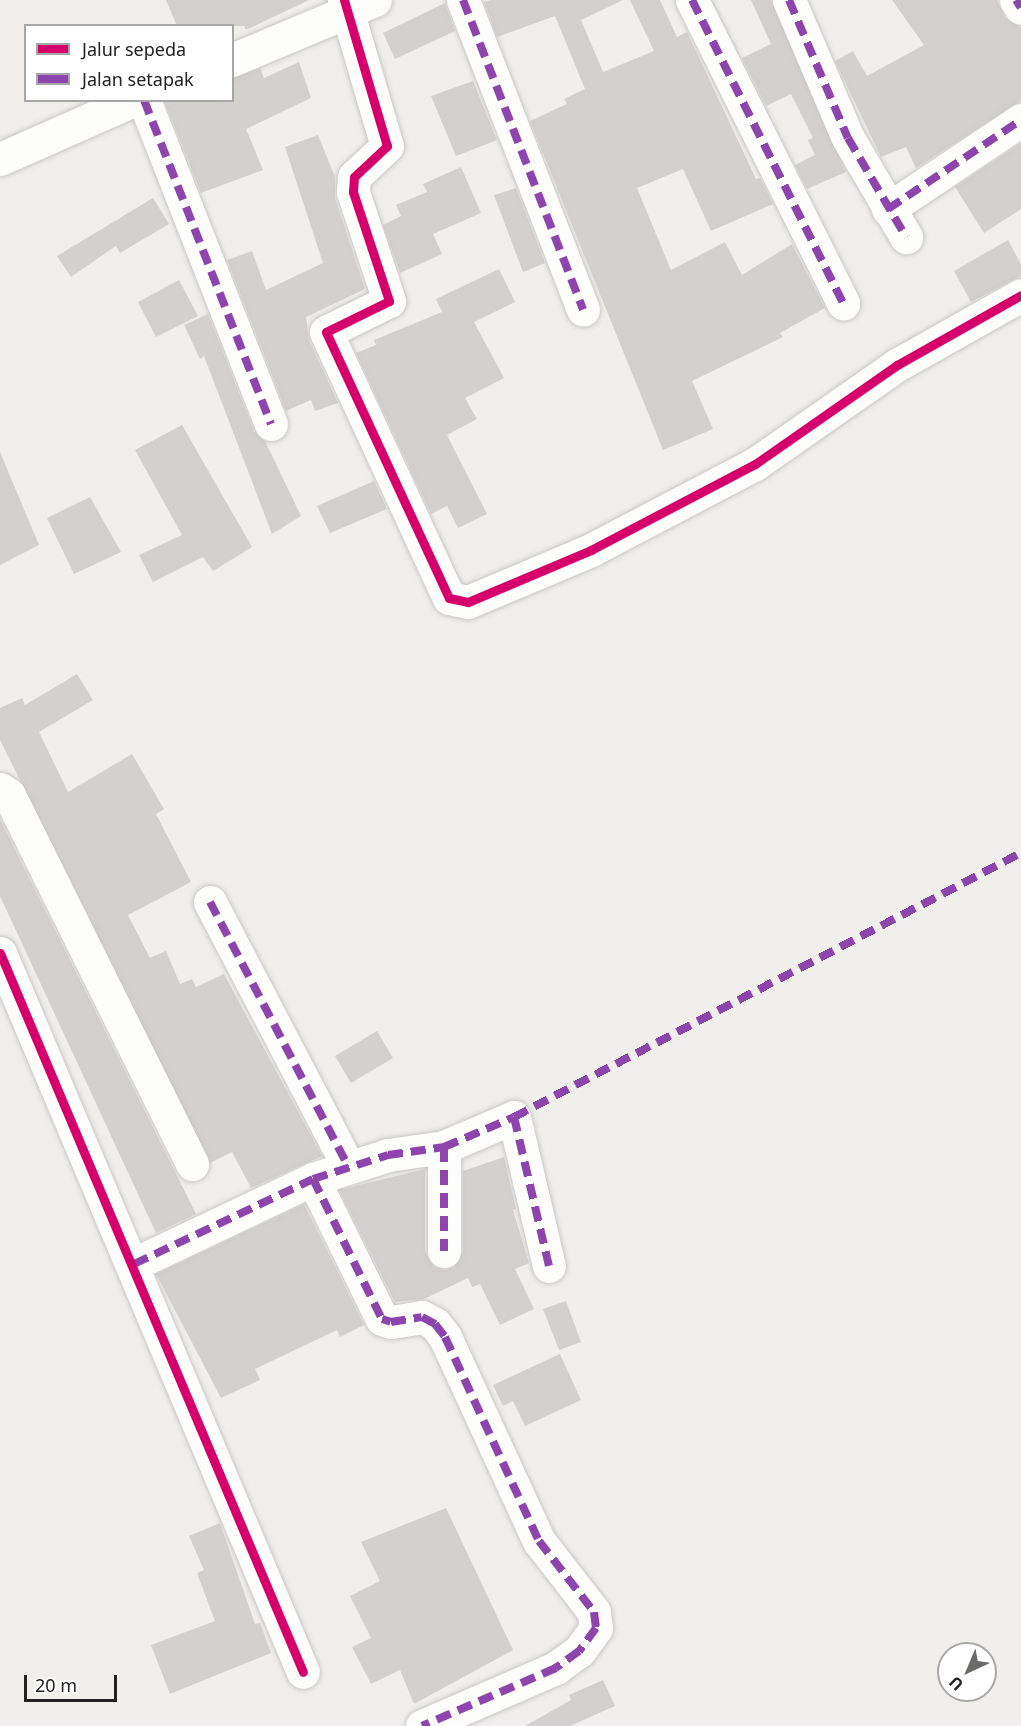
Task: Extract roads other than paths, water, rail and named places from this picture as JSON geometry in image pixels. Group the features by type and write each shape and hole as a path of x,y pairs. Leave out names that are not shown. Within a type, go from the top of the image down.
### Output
{"street":[{"path":"463,0 523,165 583,310"},
{"path":"692,0 843,303"},
{"path":"789,0 848,138 906,237"},
{"path":"1016,0 1021,8"},
{"path":"234,59 356,3 386,137 383,153 354,177 353,192 389,304 326,332 449,598 468,602 591,550 755,464 897,365 1021,295"},
{"path":"0,159 129,102"},
{"path":"145,102 271,424"},
{"path":"888,209 1021,120"},
{"path":"0,789 9,795 192,1164"},
{"path":"210,902 348,1166"},
{"path":"0,953 134,1264 303,1672"},
{"path":"134,1264 313,1179 348,1166 444,1147 514,1117 549,1266"},
{"path":"444,1147 444,1251"},
{"path":"313,1179 382,1318 391,1322 422,1317 435,1324 444,1337 538,1541 594,1612 596,1628 579,1651 556,1668 422,1726"}]}
